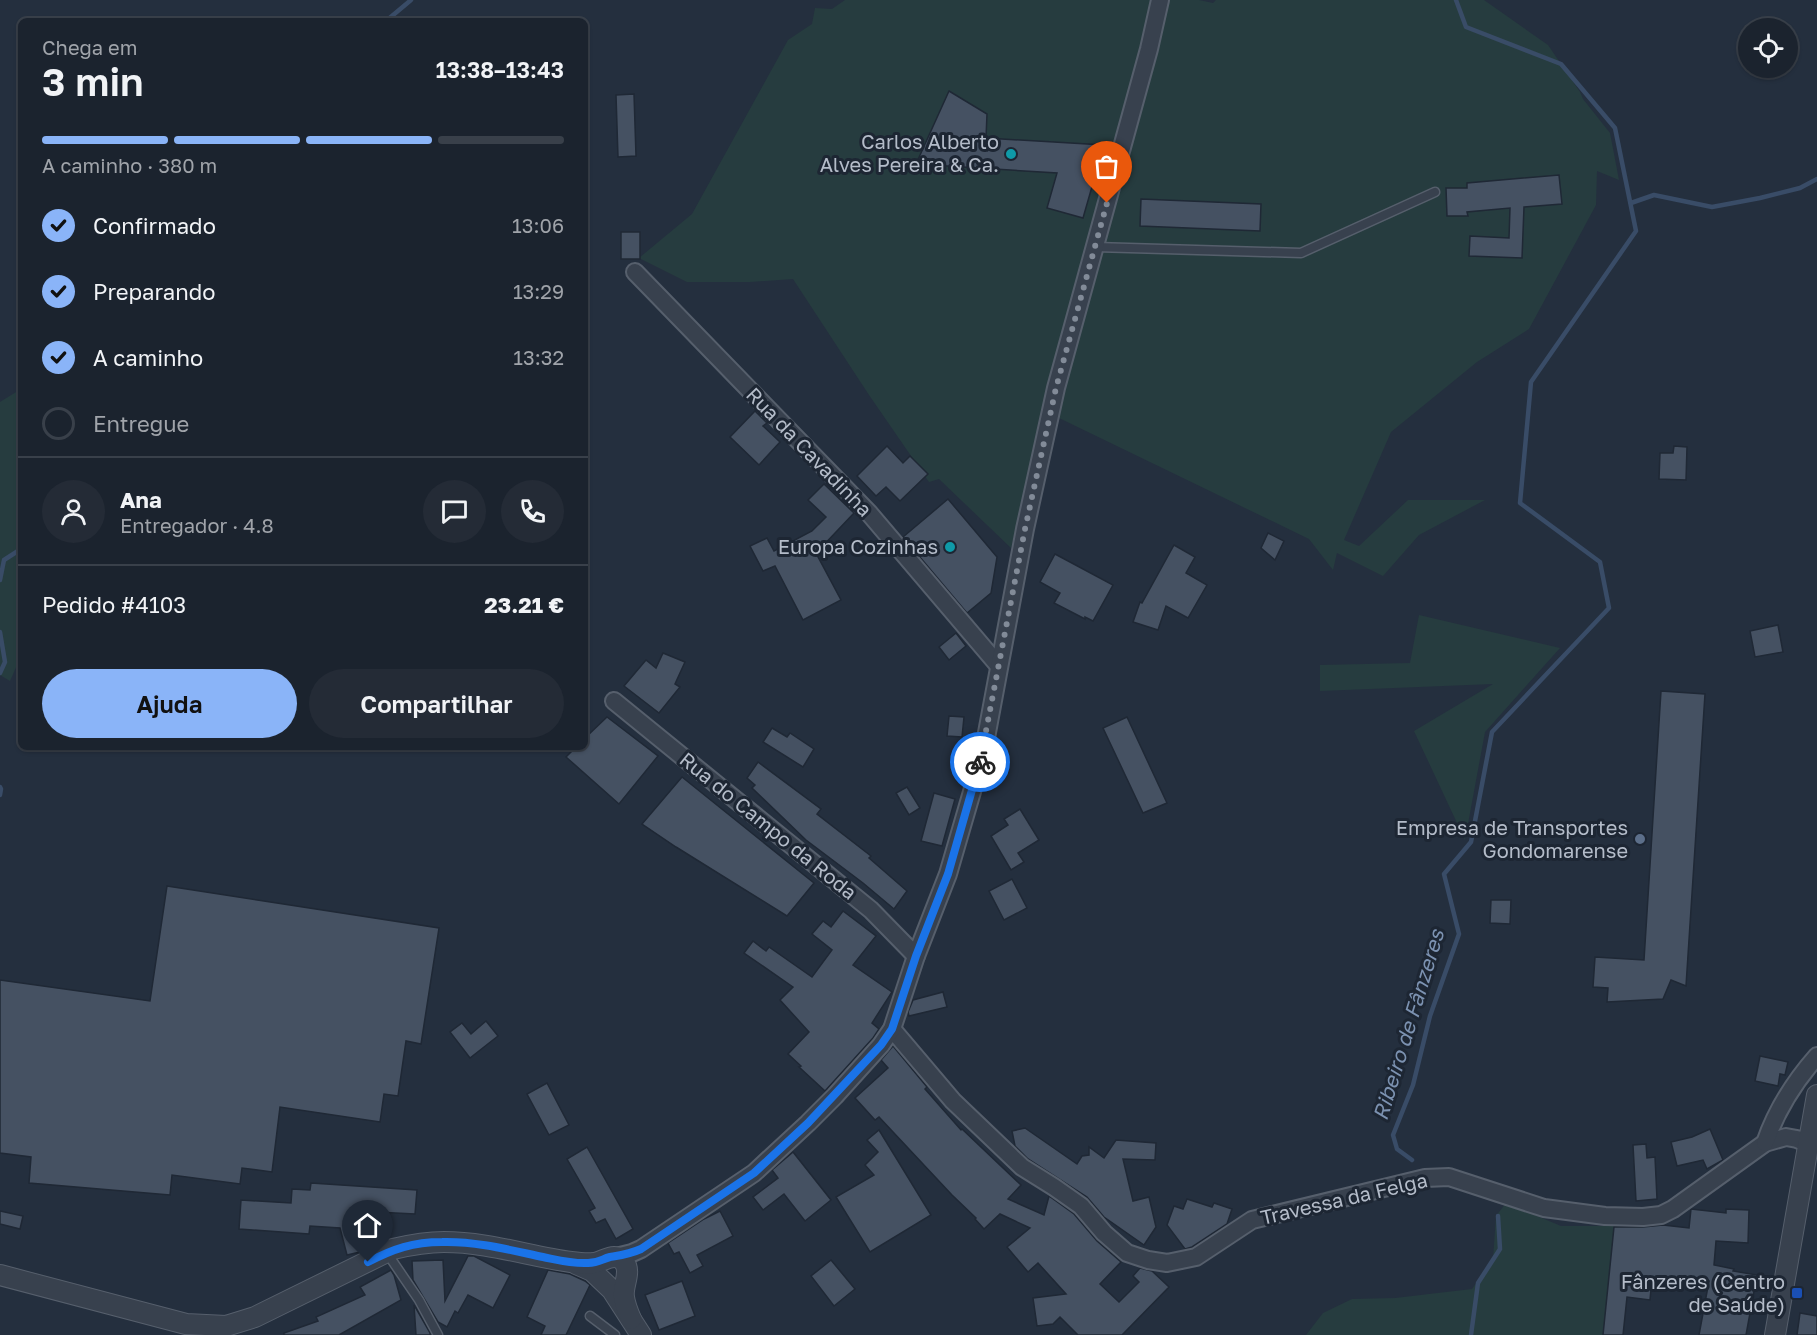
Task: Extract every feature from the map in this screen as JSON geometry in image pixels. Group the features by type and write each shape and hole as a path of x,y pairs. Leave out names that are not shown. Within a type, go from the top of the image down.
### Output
{"street":[{"path":"0,1275 186,1324 226,1326 255,1317 393,1249 412,1245 442,1242 473,1244 613,1272 641,1249 754,1173 828,1102 881,1045 892,1029 916,956 948,874 983,754 1025,529 1056,388 1149,49 1160,0"},
{"name":"Rua da Cavadinha","path":"635,272 869,513 999,666"},
{"name":"Rua do Campo da Roda","path":"614,701 871,910 916,956"},
{"name":"Travessa da Felga","path":"892,1029 953,1101 1022,1167 1081,1206 1104,1233 1126,1253 1167,1263 1196,1257 1252,1220 1425,1178 1449,1177 1544,1208 1605,1216 1661,1215 1707,1186 1765,1143 1786,1137 1809,1144"},
{"path":"1765,1143 1771,1125 1802,1073 1817,1056"},
{"path":"1775,1335 1817,1095"},
{"path":"613,1272 636,1327"}],"lane":[{"path":"1095,248 1301,253 1435,192"},
{"path":"386,1253 419,1300 438,1335"},
{"path":"590,1316 615,1335"}],"green space":[{"path":"845,0 1199,0 1213,3 1216,0 1484,0 1548,45 1583,99 1610,133 1619,180 1597,171 1596,205 1529,329 1477,362 1391,432 1344,540 1359,546 1408,500 1485,500 1419,535 1383,576 1337,553 1333,570 1309,539 1059,418 1057,414 1043,419 1011,548 939,479 929,482 793,279 687,282 639,258 692,214 788,40 812,24 815,8 832,9"},
{"path":"18,391 18,663 10,681 0,675 0,402"},
{"path":"1419,615 1560,648 1485,732 1465,840 1414,731 1493,684 1320,691 1320,665 1410,663"},
{"path":"1506,1203 1561,1226 1614,1226 1607,1335 1306,1335 1323,1313 1352,1299 1395,1298 1472,1289 1493,1259 1496,1216"}],"building":[{"name":"Carlos Alberto Alves Pereira & Ca.","path":"949,91 987,114 986,138 1104,145 1083,218 1047,208 1057,173 916,164"},
{"path":"634,94 636,156 618,157 616,95"},
{"path":"1559,175 1562,204 1524,207 1522,258 1469,256 1470,236 1509,238 1510,208 1467,212 1468,216 1447,216 1446,188 1467,188 1467,183"},
{"path":"1141,199 1261,204 1260,231 1140,226"},
{"path":"621,232 640,232 640,259 621,259"},
{"path":"755,411 767,423 763,426 780,442 759,465 730,437"},
{"path":"887,446 903,463 910,456 928,474 900,501 886,487 876,496 857,476"},
{"path":"1674,446 1687,447 1686,480 1659,479 1660,453 1673,453"},
{"path":"824,484 854,513 816,553 841,600 803,620 775,566 763,571 750,546 767,538 774,551 812,531 826,517 808,500"},
{"name":"Europa Cozinhas","path":"948,499 997,557 991,593 967,613 903,537"},
{"path":"1268,533 1284,541 1275,560 1261,548"},
{"path":"1174,545 1195,557 1186,573 1207,585 1188,618 1166,606 1158,630 1133,622 1140,602 1142,603"},
{"path":"1055,554 1113,585 1093,621 1054,603 1060,593 1040,582"},
{"path":"1778,625 1783,652 1755,657 1750,631"},
{"path":"956,633 966,646 949,660 939,647"},
{"path":"663,653 685,662 675,684 680,687 659,713 624,686 646,660 656,668"},
{"path":"1661,691 1705,694 1686,986 1671,980 1663,999 1607,1002 1608,988 1593,987 1595,957 1644,960"},
{"path":"949,716 964,717 962,737 947,736"},
{"path":"607,717 658,756 619,804 566,757 573,750 588,750 588,735"},
{"path":"1127,717 1167,803 1143,813 1103,728"},
{"path":"772,728 787,737 790,733 814,749 803,767 763,742"},
{"path":"758,762 821,809 817,814 871,856 869,858 907,891 894,909 806,840 752,788 755,785 747,778"},
{"path":"682,777 814,883 787,916 642,824"},
{"path":"907,787 920,808 909,815 896,793"},
{"path":"934,793 955,799 942,846 921,841"},
{"path":"1020,809 1039,840 1018,853 1024,862 1011,870 991,836 1008,825 1004,819"},
{"path":"1012,879 1027,908 1004,920 989,891"},
{"path":"167,886 439,928 421,1044 406,1041 398,1096 384,1094 380,1122 280,1107 272,1172 242,1168 240,1184 172,1175 170,1195 29,1183 31,1157 0,1153 0,980 150,1001"},
{"path":"1491,900 1511,900 1510,924 1490,923"},
{"path":"843,911 876,936 853,965 892,992 872,1023 879,1029 873,1038 825,1091 788,1054 809,1032 780,1000 793,987 744,953 753,941 766,951 769,947 812,977 832,950 812,934 823,921 831,927"},
{"path":"943,992 947,1007 909,1016 908,1012 913,1000"},
{"path":"486,1021 498,1036 470,1058 450,1032 462,1023 471,1034"},
{"path":"893,1046 927,1087 925,1089 961,1130 1021,1185 1008,1199 1044,1215 1049,1196 1074,1214 1097,1241 1121,1262 1100,1284 1119,1302 1139,1282 1133,1276 1140,1268 1152,1271 1169,1287 1122,1335 1078,1335 1060,1317 1053,1324 1037,1326 1033,1298 1066,1294 1038,1263 1028,1272 1007,1247 1030,1228 1000,1214 984,1229 879,1117 875,1120 855,1098 888,1068 881,1060"},
{"path":"1760,1056 1788,1062 1785,1075 1780,1074 1778,1086 1755,1081"},
{"path":"547,1083 569,1125 549,1135 527,1094"},
{"path":"1025,1128 1077,1164 1082,1156 1089,1155 1089,1147 1104,1158 1116,1140 1156,1143 1155,1160 1123,1159 1133,1201 1149,1197 1156,1227 1144,1245 1104,1217 1087,1197 1028,1159 1015,1146 1012,1131"},
{"path":"1710,1129 1723,1160 1707,1169 1703,1160 1677,1166 1671,1142 1692,1137"},
{"path":"879,1130 931,1215 870,1252 836,1197 874,1175 865,1165 878,1152 867,1140"},
{"path":"1646,1144 1647,1158 1655,1157 1657,1199 1636,1201 1633,1145"},
{"path":"587,1147 633,1229 616,1239 605,1219 596,1223 589,1211 595,1208 567,1159"},
{"path":"793,1152 831,1200 805,1221 784,1194 763,1210 753,1197 778,1178 772,1170"},
{"path":"311,1183 417,1190 415,1214 377,1212 385,1240 360,1252 347,1255 340,1228 310,1226 309,1234 239,1229 241,1200 291,1203 292,1189 310,1190"},
{"path":"1187,1199 1212,1207 1214,1203 1232,1209 1227,1224 1192,1247 1185,1249 1167,1225 1174,1206 1183,1209"},
{"path":"1691,1209 1726,1213 1726,1209 1749,1210 1748,1243 1716,1241 1714,1265 1757,1275 1746,1335 1699,1335 1709,1281 1683,1276 1681,1285 1652,1279 1650,1300 1627,1297 1623,1335 1603,1335 1614,1227 1663,1225 1689,1228"},
{"path":"0,1211 23,1216 20,1229 0,1224"},
{"path":"720,1211 733,1236 697,1255 703,1266 690,1273 679,1252 674,1254 668,1243"},
{"path":"468,1256 474,1256 510,1275 493,1308 468,1295 458,1313 455,1311 447,1327 438,1322 413,1280 412,1261 443,1260 445,1301"},
{"path":"831,1260 855,1289 834,1306 811,1276"},
{"path":"391,1270 401,1300 339,1335 284,1335 284,1333 318,1321 316,1317 365,1295 360,1287"},
{"path":"548,1270 570,1274 590,1285 566,1335 541,1335 545,1326 527,1317"},
{"path":"682,1281 695,1316 659,1330 645,1295"},
{"path":"414,1305 430,1333 430,1335 416,1335"},
{"path":"1800,1313 1817,1316 1817,1335 1797,1335"}],"waterway":[{"path":"390,18 411,0"},
{"name":"Ribeiro de Fânzeres","path":"1412,1160 1397,1149 1393,1135 1413,1085 1430,1016 1459,934 1444,874 1471,842 1492,732 1609,608 1600,562 1520,503 1531,382 1636,231 1615,128 1561,64 1466,27 1456,0"},
{"path":"1631,203 1654,195 1712,207 1800,188 1817,179"},
{"path":"0,580 4,560 18,551"},
{"path":"0,632 5,662 0,673"},
{"path":"0,787 0,795"},
{"name":"Ribeiro de Fânzeres","path":"1471,1335 1478,1283 1500,1249 1498,1216"}],"way so far":[{"path":"980,762 1025,529 1056,388 1107,203"}],"place":[{"name":"Carlos Alberto Alves Pereira & Ca.","path":"1011,154"},
{"name":"Europa Cozinhas","path":"950,547"},
{"name":"Empresa de Transportes Gondomarense","path":"1640,839"},
{"name":"Fânzeres (Centro de Saúde)","path":"1797,1293"}],"route":[{"path":"368,1262 393,1249 442,1242 473,1244 582,1263 624,1256 641,1249 754,1173 835,1096 881,1045 892,1029 916,956 948,874 980,762"}]}
